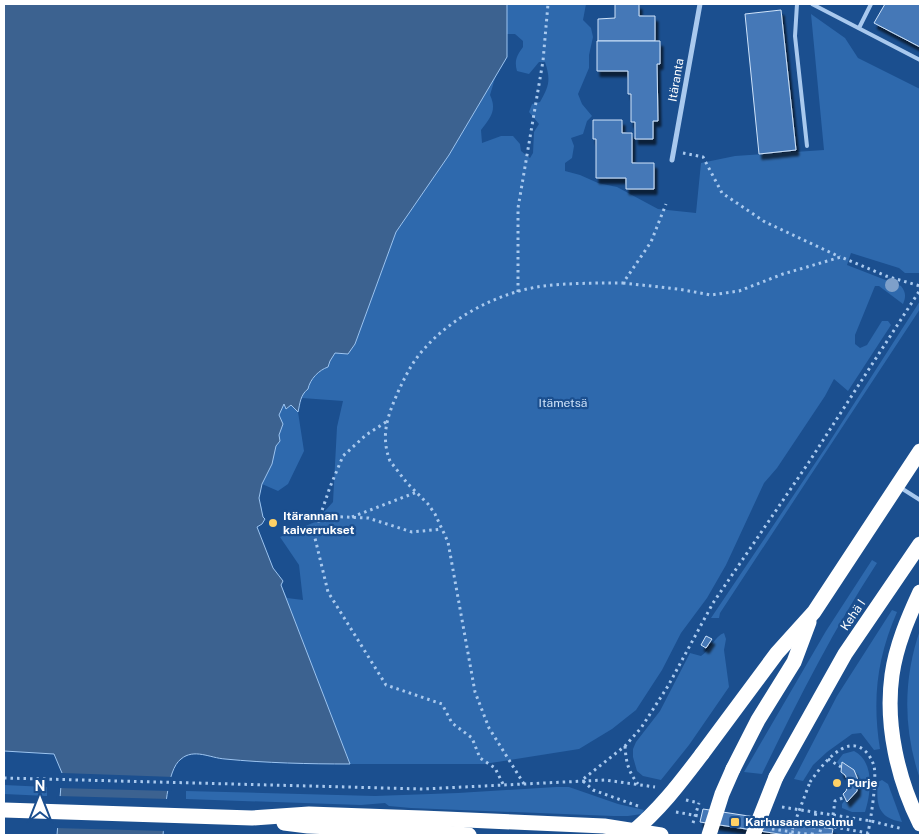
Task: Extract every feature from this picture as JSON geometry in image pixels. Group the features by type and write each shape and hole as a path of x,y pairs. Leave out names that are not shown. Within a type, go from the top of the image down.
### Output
{"highway":[{"path":"630,835 664,802 777,653 814,612 920,451"},
{"name":"Kehä I","path":"753,835 776,777 844,654 920,544"},
{"path":"920,592 902,633 892,675 891,721 900,771 909,800 920,824"},
{"path":"709,835 722,794 733,769 758,720 794,662 814,612"},
{"path":"4,810 252,818 308,826 469,835"},
{"path":"252,818 309,814 422,818 604,826 661,835"}],"street":[{"name":"Itäranta","path":"672,160 700,4"}],"lane":[{"path":"797,4 795,36 807,146"},
{"path":"812,4 920,60"},
{"path":"859,28 871,4"},
{"path":"898,486 920,500"}],"path":[{"path":"518,292 518,208 543,61 548,4"},
{"path":"673,151 703,157 722,193 765,222 886,276 920,286"},
{"path":"623,284 651,242 666,204"},
{"path":"524,784 489,728 475,692 448,542 435,514 390,461 384,440 387,422 407,373 424,349 454,323 499,297 542,286 576,283 678,288 711,295 739,291 783,274 841,257"},
{"path":"582,780 625,746 650,714 668,686 713,603 809,462 920,290"},
{"path":"387,422 366,434 343,456 330,487 314,534 328,592 386,685 442,704 452,723 472,738 480,758 495,768 504,786"},
{"path":"350,517 417,492"},
{"path":"321,516 368,518 412,532 442,529"},
{"path":"625,746 626,764 630,774 638,784"},
{"path":"790,835 810,782 828,759 842,749 851,746 860,747 869,754 874,767 871,821 868,832 822,825 819,835"},
{"path":"828,759 841,767"},
{"path":"4,778 423,789 604,780 663,788"},
{"path":"582,780 592,790 646,807"},
{"path":"833,815 835,801 845,797"},
{"path":"693,823 699,803"},
{"path":"777,806 871,821 905,829"},
{"path":"675,812 702,817"},
{"path":"771,828 813,835 816,812"}],"green space":[{"name":"Itämetsä","path":"507,4 586,4 583,20 591,28 593,37 589,55 589,68 578,94 582,104 592,116 587,121 583,134 571,138 574,146 572,158 565,163 565,171 598,183 617,187 658,209 696,213 701,163 735,156 824,150 811,14 845,38 858,58 920,89 920,273 905,273 899,268 851,253 847,265 901,286 905,295 903,304 879,286 875,286 855,335 855,344 860,348 867,345 882,321 888,321 891,325 848,391 834,379 825,396 777,468 764,483 726,565 707,598 681,633 662,670 636,710 612,729 579,749 484,764 350,764 273,568 283,581 281,585 287,598 303,600 299,565 280,537 315,522 333,502 337,427 343,401 302,398 299,403 298,412 304,451 288,484 278,491 262,484 259,498 262,509 215,508 313,346 342,354 355,344 396,232 449,155 496,75 490,95 493,109 481,130 482,143 501,136 513,136 520,144 521,151 530,158 533,153 534,132 539,124 529,112 532,104 540,102 543,96 548,83 548,74 545,62 539,62 529,74 517,71 516,61 523,47 523,41 515,34 506,34"},
{"path":"920,301 920,309 720,613 719,618 711,618 828,444"},
{"path":"872,560 877,563 802,693 762,774 744,772 826,631"},
{"path":"892,610 897,612 885,646 878,679 876,713 880,749 874,750 861,733 852,734 813,765 803,781 794,779 837,696"},
{"path":"920,630 920,779 910,742 907,704 910,667"},
{"path":"724,633 726,639 724,650 729,687 689,745 661,780 643,776 637,771 633,757 633,749 636,742 660,711 690,653 701,656"},
{"path":"854,751 865,762 870,779 869,796 865,812 852,812 842,808 842,804 846,799 848,801 856,791 858,780 853,770 842,762 842,765 839,765 837,762 843,754"},
{"path":"882,780 888,784 902,822 887,817 880,808 877,790 878,782"},
{"path":"4,785 47,787 47,796 4,794"},
{"path":"569,787 618,804 644,810 642,814 613,816 411,808 389,806 385,803 361,805 186,799 186,791 375,796"}],"shaded area":[{"path":"4,4 507,4 507,57 449,155 396,232 355,344 348,354 335,353 328,367 315,375 302,397 298,412 291,405 286,409 284,404 279,415 283,424 279,435 280,441 276,446 272,464 262,484 259,498 265,519 257,527 273,568 283,581 281,585 350,764 256,761 191,754 181,759 172,773 167,794 163,835 57,835 62,773 54,754 4,751"}],"pier":[{"path":"59,773 174,777 171,791 58,788"},
{"path":"57,796 169,799 166,831 55,828"}],"building":[{"path":"615,4 639,4 639,16 655,16 655,41 598,41 598,19 615,18"},
{"path":"885,4 920,4 920,47 874,23"},
{"path":"781,10 796,150 759,154 745,14"},
{"path":"597,41 660,41 660,64 657,64 658,121 653,121 653,139 635,139 635,122 631,122 631,94 628,94 628,71 597,71"},
{"path":"593,120 622,120 622,133 632,133 632,163 654,163 654,189 626,189 626,178 596,178 596,139 593,139"},
{"path":"706,636 712,639 706,648 701,645"},
{"path":"842,762 854,770 858,780 857,791 847,802 843,794 849,783 841,772"},
{"path":"703,809 833,829 832,834 786,835 700,822"}],"place":[{"name":"Itärannan kaiverrukset","path":"273,523"},
{"name":"Purje","path":"837,783"},
{"name":"Karhusaarensolmu","path":"735,822"}]}
